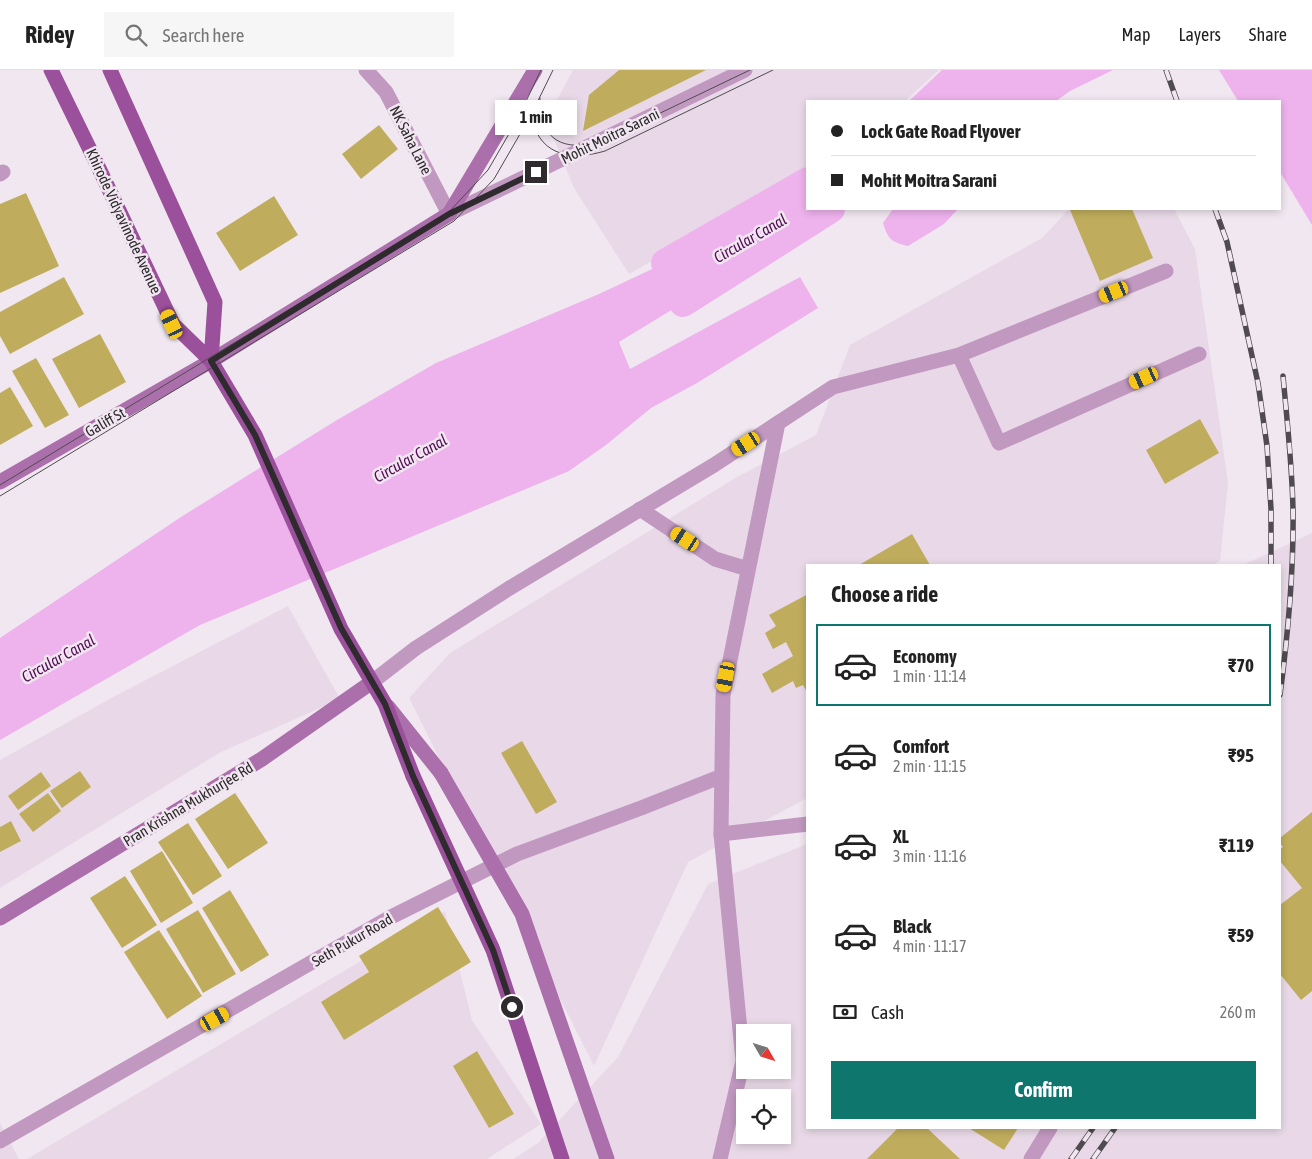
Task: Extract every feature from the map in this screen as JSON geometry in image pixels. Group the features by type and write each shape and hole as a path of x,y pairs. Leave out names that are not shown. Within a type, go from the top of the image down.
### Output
{"main road":[{"name":"Khirode Vidyavinode Avenue","path":"50,70 96,162 172,324 211,361 255,435 341,628 385,704 413,776 493,950 562,1159"},
{"path":"110,70 215,302 211,361"},
{"path":"449,214 535,70"},
{"name":"Galiff St","path":"0,482 211,361 449,214"},
{"name":"Pran Krishna Mukhurjee Rd","path":"0,918 262,759 372,682"},
{"path":"385,704 441,773 522,914 608,1159"}],"street":[{"name":"NK Saha Lane","path":"366,70 386,92 449,214"},
{"name":"Mohit Moitra Sarani","path":"449,214 745,70"},
{"path":"372,682 416,648 508,589 714,465 833,387 959,355 1166,271"},
{"path":"959,355 999,443 1199,354"},
{"path":"720,1159 743,1061 721,834 723,695 778,423"},
{"path":"640,509 715,559 748,568"},
{"name":"Seth Pukur Road","path":"0,1141 398,914 517,854 722,776"},
{"path":"721,834 806,824"},
{"path":"1031,1159 1049,1129"}],"shaded area":[{"path":"573,70 939,70 906,100 806,100 806,175 629,274 574,188 546,120"},
{"path":"1068,210 1175,210 1195,249 1228,483 1220,561 1214,564 806,564 806,799 688,862 594,1066 409,698 450,653 737,477 816,435 850,345 1042,238"},
{"path":"1312,533 1312,1159 513,1159 538,1143 618,1057 708,884 806,844 806,1129 1281,1129 1281,564 1245,564"},
{"path":"288,606 340,699 219,753 0,888 0,760 115,696"},
{"path":"445,911 472,1020 541,1124 487,1159 27,1159"},
{"path":"0,1123 19,1159 0,1159"}],"water":[{"path":"942,70 1113,70 1070,91 1057,100 910,100"},
{"path":"1219,70 1312,70 1312,225 1281,174 1281,100 1237,100"},
{"path":"892,210 957,210 944,224 908,246 891,239 883,223"},
{"path":"665,263 682,278 683,303 619,342 630,369 800,277 818,308 697,383 651,408 606,445 569,471 200,625 0,740 0,638 181,517 337,420 436,363 599,294"}],"building":[{"path":"619,70 706,70 583,131 589,95"},
{"path":"379,125 398,149 361,179 342,154"},
{"path":"26,193 59,266 0,293 0,204"},
{"path":"274,196 298,235 240,271 216,233"},
{"path":"1070,210 1132,210 1153,258 1100,281"},
{"path":"64,277 84,314 10,354 0,336 0,312"},
{"path":"100,334 126,382 79,408 52,359"},
{"path":"36,358 69,415 45,428 12,371"},
{"path":"10,387 33,426 0,445 0,393"},
{"path":"1200,419 1219,453 1165,484 1146,450"},
{"path":"912,534 929,564 861,564"},
{"path":"806,595 806,690 803,685 796,688 793,681 772,693 762,674 793,656 786,642 773,649 765,633 776,626 769,615"},
{"path":"522,741 557,802 536,814 501,753"},
{"path":"80,771 91,787 62,808 50,791"},
{"path":"41,772 51,786 18,810 8,796"},
{"path":"48,793 61,811 33,832 19,814"},
{"path":"235,793 268,843 228,869 195,819"},
{"path":"1312,812 1312,991 1301,1000 1281,975 1281,904 1302,888 1281,862 1281,848 1283,847 1281,837"},
{"path":"11,821 21,841 0,852 0,827"},
{"path":"188,823 222,876 193,895 158,842"},
{"path":"162,851 193,903 161,923 130,871"},
{"path":"125,876 157,925 122,948 90,898"},
{"path":"230,890 269,955 241,972 202,908"},
{"path":"438,907 471,962 344,1040 321,1002 369,972 359,956"},
{"path":"198,910 236,974 203,993 166,929"},
{"path":"159,930 202,996 167,1019 124,952"},
{"path":"477,1051 514,1114 489,1128 453,1066"},
{"path":"897,1129 928,1129 960,1159 867,1159"},
{"path":"971,1129 1017,1129 1004,1150"}],"waterway":[{"path":"806,182 665,263 682,278 683,303 829,210"},
{"name":"Circular Canal","path":"652,299 682,278 806,206"}],"tram line":[{"path":"0,485 448,213 488,170 517,120 541,70"},
{"path":"0,496 454,221 494,179 531,115 553,70"},
{"path":"540,98 544,124 556,140 565,144 588,144 602,141 750,70"},
{"path":"531,112 539,137 547,146 567,155 591,154 605,151 773,70"}],"railway":[{"path":"1166,70 1177,100"},
{"path":"1215,210 1227,242 1258,383 1267,446 1271,509 1271,564"},
{"path":"1281,687 1293,556 1292,475 1283,376"},
{"path":"1071,1159 1092,1129"},
{"path":"1093,1159 1114,1129"}],"route":[{"path":"512,1007 493,950 413,776 385,704 341,628 255,435 211,361 449,214 536,172"}]}
